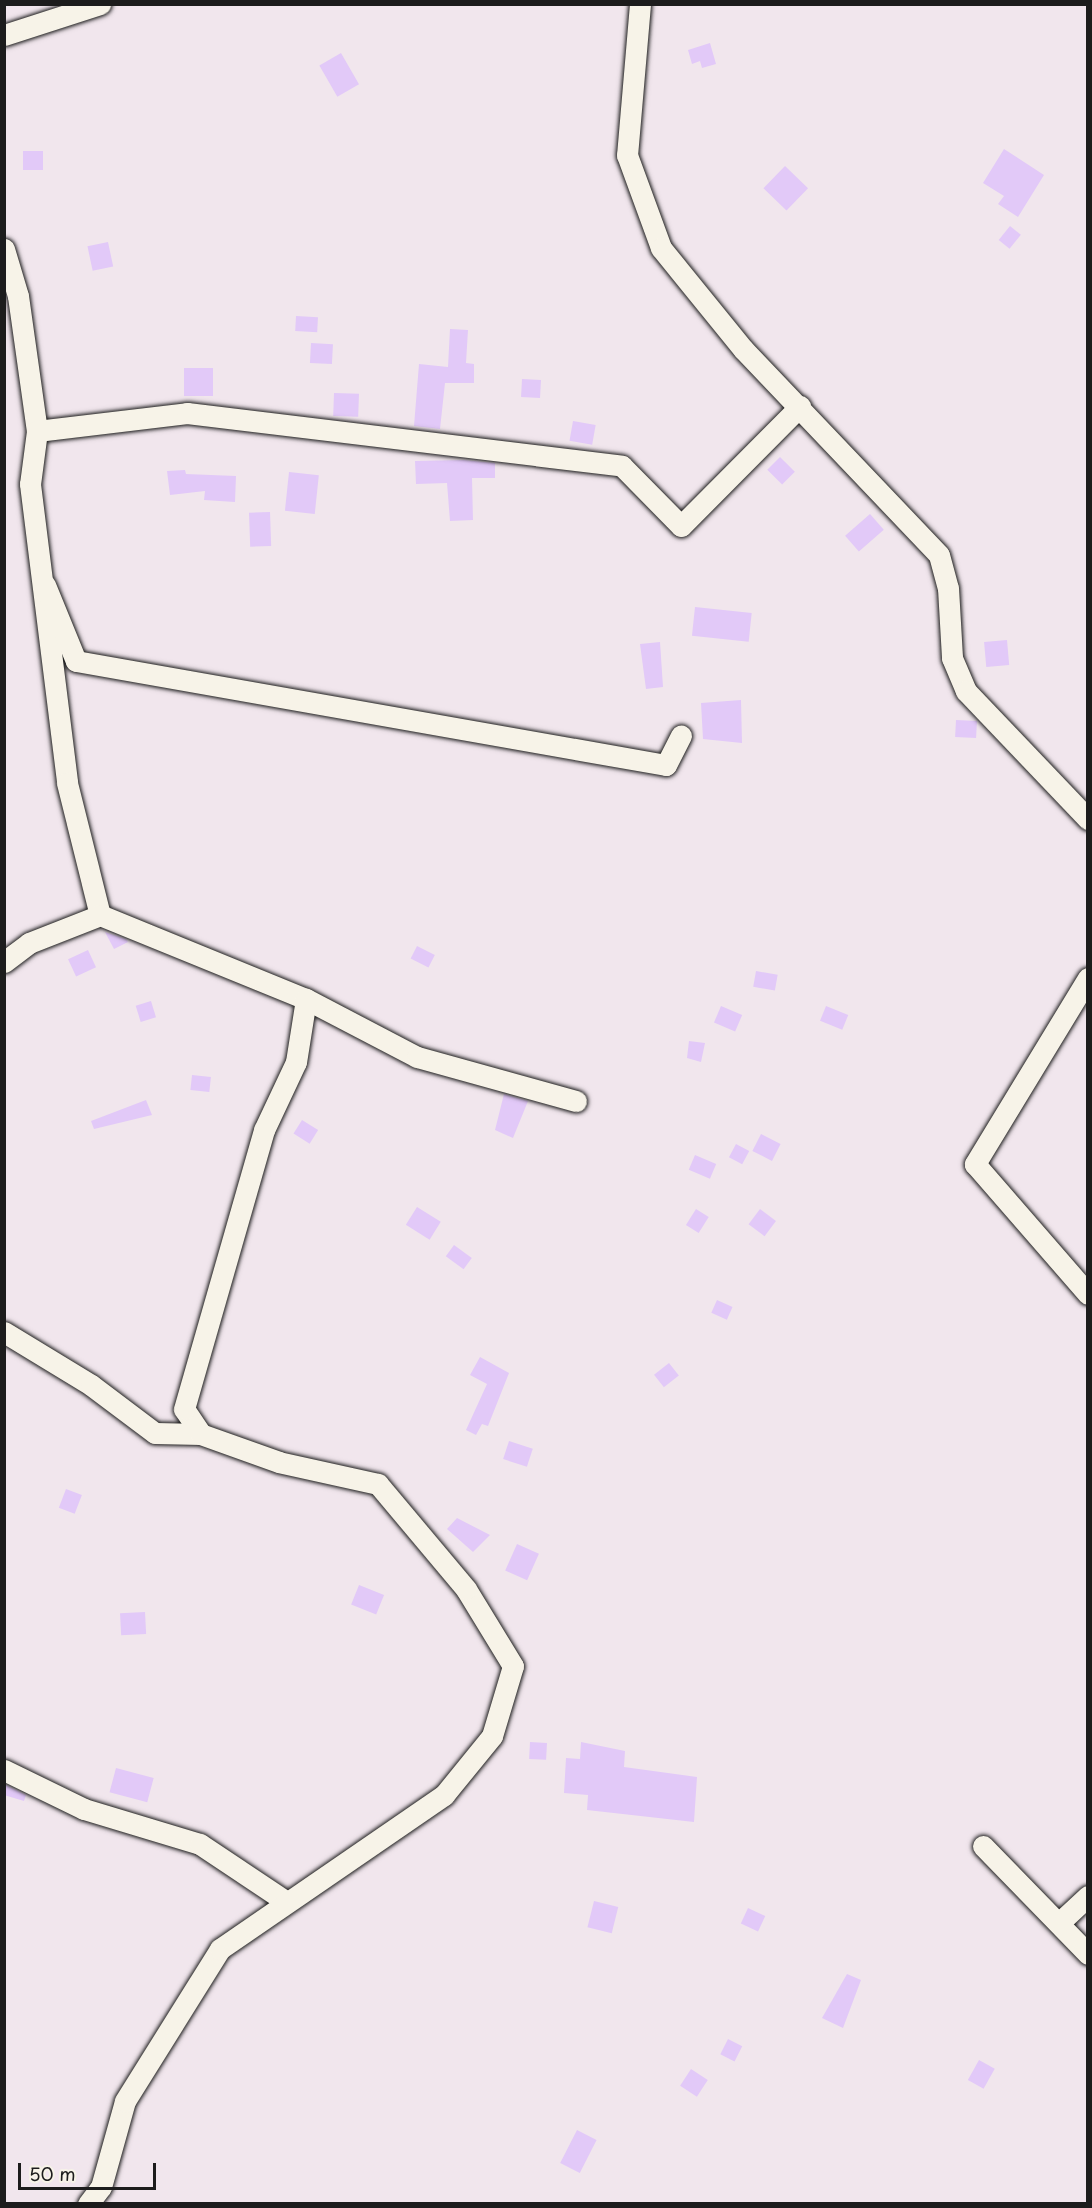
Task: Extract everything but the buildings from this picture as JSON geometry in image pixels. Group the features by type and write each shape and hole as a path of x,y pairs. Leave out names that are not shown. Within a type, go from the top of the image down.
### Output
{"street":[{"path":"4,35 100,4"},
{"path":"640,4 627,155 661,248 743,349 800,406 939,555 948,588 952,658 966,692 1088,819"},
{"path":"4,249 18,296 37,431 30,484 45,585 67,783 100,915"},
{"path":"37,431 187,413 622,466 681,526 800,406"},
{"path":"45,585 76,661 666,765 681,736"},
{"path":"4,962 29,943 100,915 306,999 417,1057 576,1101"},
{"path":"1088,978 975,1164 1088,1294"},
{"path":"201,1434 184,1409 264,1130 296,1062 306,999"},
{"path":"4,1332 91,1385 155,1434 201,1434 279,1462 378,1484 466,1589 513,1666 492,1736 444,1795 285,1901 220,1949 125,2101 101,2187 88,2204"},
{"path":"4,1770 84,1809 200,1844 285,1901"},
{"path":"982,1846 1060,1922 1088,1954"},
{"path":"1060,1922 1088,1896"}]}
